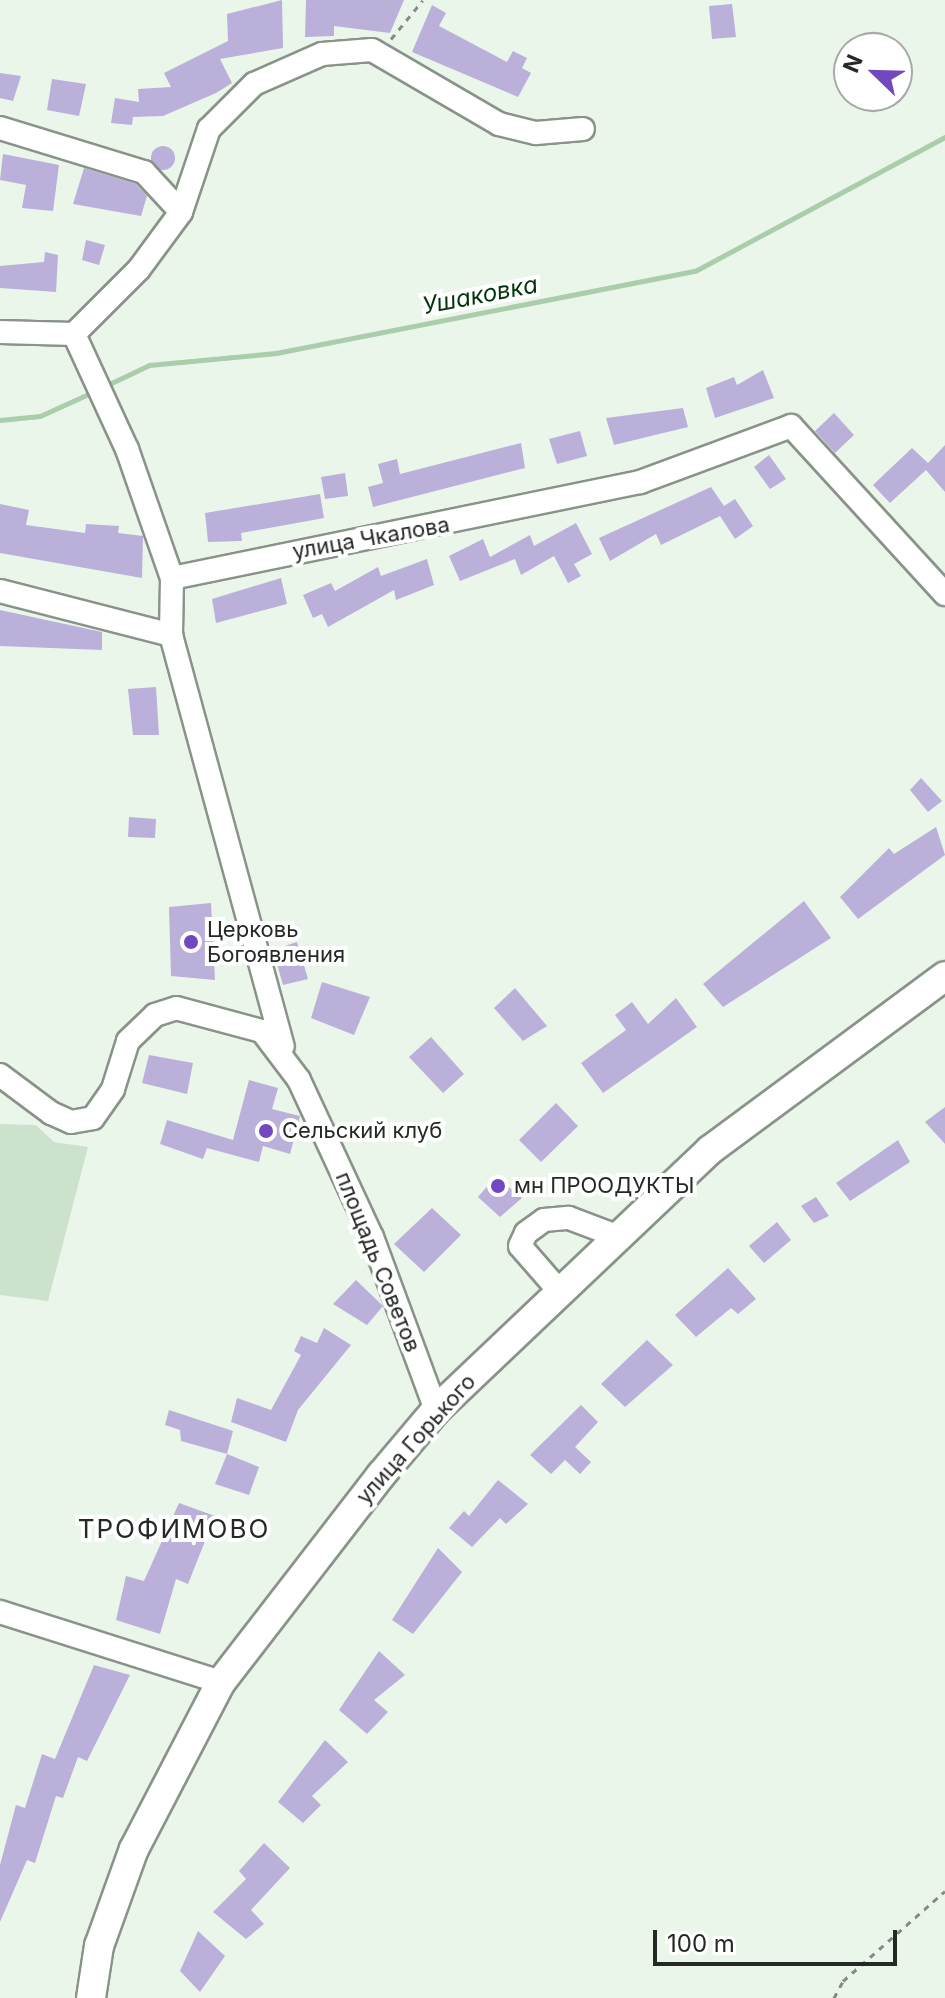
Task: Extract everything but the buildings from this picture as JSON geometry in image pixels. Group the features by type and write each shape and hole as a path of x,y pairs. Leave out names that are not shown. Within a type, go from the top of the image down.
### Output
{"main road":[{"name":"улица Горького","path":"91,1998 99,1946 134,1849 221,1682 290,1586 436,1410 710,1150 945,976"}],"street":[{"path":"0,332 74,334 139,269 181,212 209,129 254,84 322,54 379,54 499,124 536,133 583,129"},
{"path":"0,128 144,172 181,212"},
{"path":"74,334 91,364 172,578 171,635 238,859 273,1024 299,1080"},
{"name":"улица Чкалова","path":"172,578 640,482 791,426 945,594"},
{"path":"0,591 171,635"},
{"name":"площадь Советов","path":"0,1075 51,1113 71,1122 93,1118 139,1025 176,1008 262,1031 299,1080 372,1237 436,1410"},
{"path":"561,1293 520,1246 526,1233 544,1220 569,1218 619,1237"},
{"path":"0,1612 221,1682"}],"path":[{"path":"379,54 423,0"},
{"path":"834,1998 843,1981 945,1891"}],"green space":[{"path":"0,1124 36,1125 54,1142 88,1147 48,1301 0,1295"}],"waterway":[{"name":"Ушаковка","path":"105,386 149,365 276,353 695,271 945,137"},
{"name":"Ушаковка","path":"0,420 40,416 93,392"}],"place":[{"name":"Церковь Богоявления","path":"191,942"},
{"name":"Сельский клуб","path":"266,1131"},
{"name":"мн ПРООДУКТЫ","path":"498,1186"}],"district":[{"name":"ТРОФИМОВО","path":"174,1529"}]}
